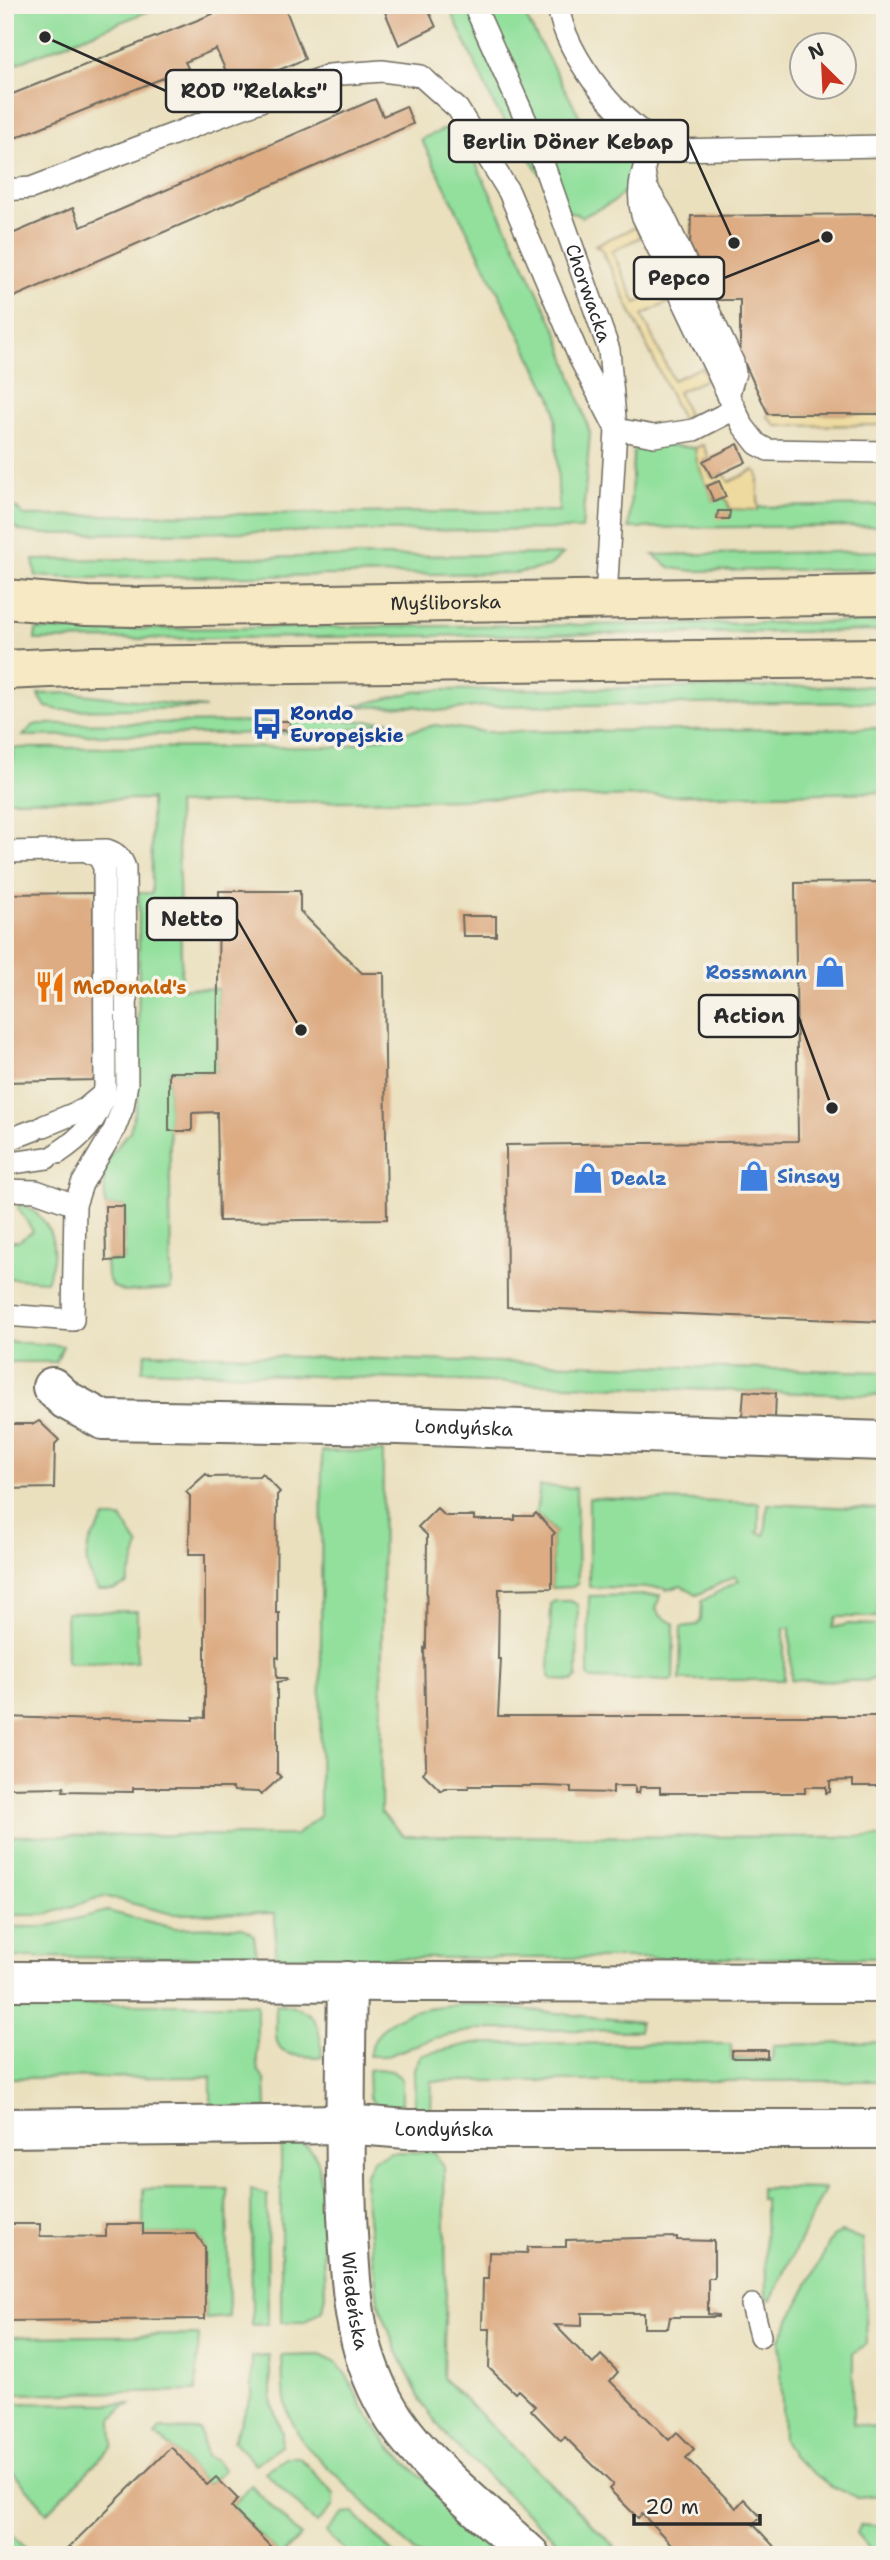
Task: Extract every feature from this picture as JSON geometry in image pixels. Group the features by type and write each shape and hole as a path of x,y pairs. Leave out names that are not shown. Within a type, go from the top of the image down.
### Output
{"main road":[{"name":"Myśliborska","path":"5,599 137,607 885,595"},
{"path":"5,670 93,666 885,658"}],"street":[{"name":"Londyńska","path":"52,1387 66,1400 103,1420 398,1425 885,1441"},
{"path":"5,1981 885,1983"},
{"name":"Wiedeńska","path":"347,1981 345,2124 351,2294 365,2360 384,2401 414,2445 530,2555"},
{"name":"Londyńska","path":"5,2128 345,2124 407,2129 885,2129"}],"lane":[{"name":"Chorwacka","path":"474,5 537,143 609,350 616,429 606,598"},
{"path":"558,5 559,18 566,34 596,83 625,120 653,141 672,150 885,146"},
{"path":"5,190 31,188 329,75 382,71 421,76 458,109 509,192 580,359 616,429 654,436 694,430 731,402"},
{"path":"653,141 638,196 642,215 749,436 768,450 885,452"},
{"path":"5,1164 52,1156 84,1134 99,1112 105,1093 104,867 99,857 87,851"},
{"path":"5,852 114,852 125,868 127,1083 123,1107 114,1130 87,1174 75,1205 73,1320 5,1315"},
{"path":"5,1141 92,1105 105,1093"},
{"path":"5,1190 36,1191 75,1205"},
{"path":"752,2305 760,2336"}],"green space":[{"path":"5,5 164,5 5,68"},
{"path":"448,5 522,5 523,12 586,128 598,141 628,153 633,166 631,185 615,201 582,217 564,209 495,107"},
{"path":"457,124 558,334 590,433 582,529 46,534 21,531 5,521 5,497 24,516 559,511 555,409 551,397 421,139"},
{"path":"634,443 695,448 697,461 714,501 726,497 730,509 885,505 885,526 629,528"},
{"path":"885,551 885,569 694,571 671,568 653,555"},
{"path":"563,554 548,567 516,573 75,578 36,576 33,560"},
{"path":"885,622 885,631 35,640 36,630"},
{"path":"885,686 885,702 483,706 437,711 415,706 351,707 414,692 436,690"},
{"path":"72,693 206,708 60,710 46,707 38,694"},
{"path":"290,721 393,721 342,731 305,733 23,736 32,726 38,724 270,722 271,731 290,730"},
{"path":"435,725 485,732 885,728 885,792 177,804 182,988 218,989 217,1072 169,1072 171,1289 124,1292 112,1286 107,1276 106,1261 124,1260 124,1206 105,1206 104,1163 130,1131 138,1099 139,893 152,893 151,799 5,800 5,762 13,762 12,748 342,747"},
{"path":"19,1204 40,1217 51,1235 53,1258 46,1281 5,1278 5,1241 19,1241 33,1231 18,1208"},
{"path":"5,1341 63,1346 56,1362 5,1362"},
{"path":"146,1353 885,1372 885,1396 142,1370"},
{"path":"322,1451 383,1452 381,1812 404,1836 885,1837 885,1958 276,1958 275,1913 172,1914 104,1896 45,1915 5,1915 5,1836 296,1835 320,1816"},
{"path":"540,1486 576,1488 578,1583 573,1587 552,1588 552,1536 555,1532 536,1513"},
{"path":"589,1498 759,1503 757,1532 765,1535 768,1504 879,1509 878,1617 836,1617 832,1628 849,1624 878,1625 878,1678 865,1681 791,1680 790,1628 784,1628 784,1680 680,1680 681,1627 697,1625 701,1620 702,1601 739,1580 735,1576 697,1595 681,1586 666,1590 589,1587"},
{"path":"105,1518 121,1518 139,1546 127,1584 114,1590 98,1590 86,1561 89,1545"},
{"path":"660,1595 656,1610 674,1624 673,1681 592,1679 588,1676 589,1596"},
{"path":"555,1601 573,1601 578,1606 577,1677 572,1681 553,1680 549,1676 551,1604"},
{"path":"137,1611 137,1662 67,1663 66,1612"},
{"path":"107,1911 174,1928 241,1927 254,1936 257,1958 5,1957 5,1927 45,1927"},
{"path":"5,2004 257,2004 257,2063 258,2070 265,2079 266,2109 211,2109 211,2077 5,2078"},
{"path":"276,2004 299,2008 313,2018 320,2035 322,2057 293,2055 280,2048 276,2032"},
{"path":"473,2004 639,2022 639,2031 480,2029 435,2038 387,2056 369,2056 375,2040 384,2028 410,2012"},
{"path":"885,2042 885,2081 432,2081 431,2111 415,2115 414,2068 421,2055 474,2043 731,2044 731,2059 772,2060 773,2045"},
{"path":"368,2070 392,2071 402,2079 402,2116 378,2111 369,2096"},
{"path":"281,2140 309,2148 319,2164 325,2295 322,2310 304,2322 281,2322"},
{"path":"391,2152 434,2152 444,2167 446,2291 443,2378 623,2555 571,2555 450,2440 423,2405 395,2347 378,2301 365,2193 366,2174 374,2159"},
{"path":"760,2188 825,2189 771,2300 766,2298 765,2199 760,2199"},
{"path":"143,2189 227,2189 229,2317 205,2319 205,2247 196,2234 143,2234"},
{"path":"251,2189 267,2195 268,2324 252,2325"},
{"path":"841,2232 863,2239 867,2344 853,2353 853,2424 881,2428 885,2495 856,2497 829,2485 792,2456 783,2440 780,2339 833,2236"},
{"path":"199,2335 196,2391 5,2394 5,2337"},
{"path":"320,2355 337,2363 347,2376 363,2408 390,2447 504,2555 418,2555 302,2442 288,2413 283,2389 282,2356"},
{"path":"269,2356 272,2405 282,2433 281,2446 255,2464 233,2441 252,2395 252,2357"},
{"path":"5,2403 133,2404 123,2407 112,2419 113,2446 47,2512 5,2463"},
{"path":"160,2429 200,2430 206,2456 216,2461 224,2470 207,2485 171,2447 155,2435"},
{"path":"287,2457 299,2457 334,2494 334,2506 316,2523 265,2472"},
{"path":"251,2486 301,2536 282,2555 231,2507"},
{"path":"354,2513 394,2555 349,2555 326,2532 343,2514"},
{"path":"861,2524 885,2526 885,2555 876,2555 857,2533"},
{"path":"5,2527 32,2555 5,2555"}],"sand":[{"path":"636,227 641,237 612,251 636,303 665,290 671,301 642,315 673,380 702,367 707,379 678,392 688,415 682,420 602,250 595,245"},
{"path":"768,414 885,414 885,425 776,426"},
{"path":"703,445 709,458 703,461 712,478 724,473 729,482 754,470 758,473 758,510 730,509 719,481 707,486 695,448"}],"building":[{"path":"235,5 284,5 305,59 234,89 216,49 185,62 188,68 5,142 5,97"},
{"path":"382,5 426,5 436,27 399,45"},
{"path":"375,99 383,116 406,106 413,124 5,301 5,237 73,208 81,227"},
{"path":"885,214 885,414 768,414 740,353 740,300 716,300 690,245 691,216"},
{"path":"738,444 746,462 712,478 703,461"},
{"path":"719,481 726,497 714,502 707,486"},
{"path":"718,511 730,511 729,519 717,519"},
{"path":"270,721 290,721 290,730 271,731"},
{"path":"885,882 885,1322 507,1307 506,1145 798,1141 795,883"},
{"path":"219,891 300,891 300,911 362,973 384,973 387,1219 219,1221 217,1112 192,1113 192,1131 169,1131 169,1072 217,1072"},
{"name":"McDonald's","path":"93,893 95,1080 5,1082 5,894"},
{"path":"462,916 496,916 496,936 463,936"},
{"path":"105,1206 124,1206 124,1260 106,1261"},
{"path":"744,1391 776,1393 775,1419 742,1417"},
{"path":"39,1421 59,1440 55,1444 54,1488 5,1489 5,1424 34,1424"},
{"path":"262,1473 280,1492 277,1495 276,1613 279,1613 279,1658 276,1657 277,1678 287,1680 277,1682 277,1773 281,1777 261,1795 258,1792 234,1791 233,1788 133,1788 133,1792 63,1791 64,1787 5,1788 5,1717 97,1720 205,1718 205,1554 189,1554 190,1496 186,1492 206,1474 209,1477 259,1476"},
{"path":"437,1508 445,1516 474,1516 474,1520 515,1520 515,1516 533,1516 536,1513 555,1533 552,1536 552,1588 499,1589 498,1659 501,1659 498,1716 885,1716 885,1786 853,1786 853,1780 830,1781 830,1792 826,1793 826,1787 805,1787 805,1793 660,1793 660,1787 640,1787 639,1793 635,1793 635,1786 613,1786 613,1793 571,1792 571,1787 544,1786 469,1786 444,1788 441,1791 423,1773 426,1769 424,1648 426,1649 427,1535 418,1527"},
{"path":"732,2050 767,2050 767,2058 732,2058"},
{"path":"5,2224 40,2224 40,2236 106,2237 106,2224 143,2224 143,2234 196,2234 205,2247 205,2319 5,2321"},
{"path":"677,2237 677,2240 714,2241 714,2278 708,2278 708,2314 718,2317 670,2317 668,2328 644,2328 644,2313 582,2313 582,2326 555,2325 593,2364 601,2355 618,2372 610,2381 669,2440 677,2432 694,2449 686,2458 736,2508 744,2499 761,2517 753,2524 782,2555 672,2555 677,2550 642,2514 638,2518 609,2489 613,2485 565,2437 561,2441 531,2410 535,2406 518,2390 515,2393 489,2368 490,2329 482,2329 483,2279 488,2279 489,2252 527,2253 528,2247 566,2247 566,2240"},
{"path":"171,2447 207,2485 216,2477 238,2499 231,2507 279,2555 61,2555"}],"place":[{"name":"ROD \"Relaks\"","path":"45,37"},
{"name":"Pepco","path":"827,237"},
{"name":"Berlin Döner Kebap","path":"734,243"},
{"name":"Rondo Europejskie","path":"267,724"},
{"name":"Rossmann","path":"830,972"},
{"name":"McDonald's","path":"50,987"},
{"name":"Netto","path":"301,1030"},
{"name":"Action","path":"832,1108"},
{"name":"Sinsay","path":"754,1176"},
{"name":"Dealz","path":"588,1178"}]}
